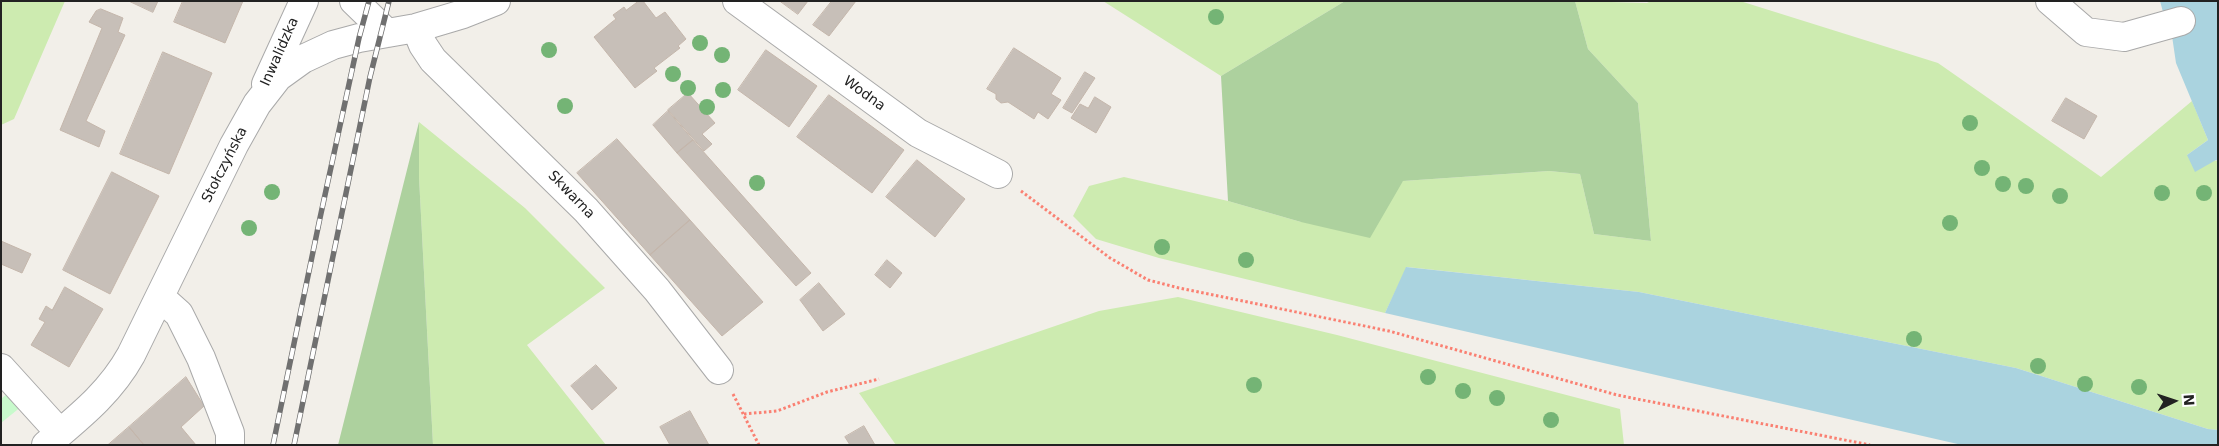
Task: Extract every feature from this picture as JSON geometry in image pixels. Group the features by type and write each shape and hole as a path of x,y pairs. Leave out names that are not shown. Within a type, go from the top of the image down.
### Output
{"street":[{"name":"Inwalidzka","path":"257,104 304,1"},
{"path":"354,1 387,33"},
{"name":"Stołczyńska","path":"53,439 96,402 119,376 234,146 257,104 278,77 303,59 338,43 416,28 463,14 496,1"},
{"name":"Wodna","path":"737,1 918,133 998,174"},
{"path":"2050,1 2086,32 2124,37 2182,21"},
{"name":"Skwarna","path":"416,28 423,45 433,60 586,210 657,290 719,370"},
{"path":"160,297 178,314 201,358 230,433 230,445"},
{"path":"1,368 53,439"}],"path":[{"path":"998,174 1110,258 1148,280 1389,331 1617,395 1870,445"},
{"path":"719,370 759,445"},
{"path":"744,414 777,411 827,392 879,379"}],"green space":[{"path":"1,1 65,1 14,119 1,125"},
{"path":"1103,1 1345,1 1221,76"},
{"path":"1345,1 1575,1 1588,49 1638,103 1651,241 1594,234 1580,174 1549,171 1403,181 1370,238 1301,222 1228,201 1221,76"},
{"path":"1575,1 1647,3 1651,1 1740,1 1938,63 2101,177 2192,101 2208,140 2187,155 2218,161 2218,430 2208,429 2016,368 1639,292 1407,267 1385,313 1159,258 1096,239 1073,216 1089,186 1124,177 1228,201 1301,222 1403,181 1549,171 1580,174 1594,234 1651,241 1638,103 1588,49"},
{"path":"419,122 525,208 605,288 527,345 606,445 433,445 419,177"},
{"path":"419,122 419,177 433,445 338,445"},
{"path":"1178,297 1337,335 1620,409 1624,445 896,445 859,393 1099,311"},
{"path":"9,392 22,406 1,423 1,399"}],"water":[{"path":"2160,1 2218,1 2218,161 2216,160 2195,172 2187,155 2208,140 2176,63 2172,36 2177,8 2163,12"},
{"path":"1406,267 1639,292 2016,368 2208,429 2218,430 2218,445 1962,445 1385,313"}],"building":[{"path":"129,1 158,1 153,12"},
{"path":"183,1 243,1 225,43 174,22"},
{"path":"639,1 643,1 656,18 665,12 686,39 678,46 680,48 654,68 657,71 635,88 594,37 616,19 613,15 624,7 626,10"},
{"path":"780,1 808,1 798,14"},
{"path":"832,1 856,1 829,36 813,25"},
{"path":"101,9 123,18 118,32 125,35 86,121 105,131 99,147 60,130 102,28 89,22 96,11"},
{"path":"1014,48 1061,78 1051,94 1061,100 1048,119 1038,112 1034,119 1008,102 1001,103 996,99 996,94 987,89"},
{"path":"766,50 817,86 789,127 738,90"},
{"path":"163,52 212,73 169,174 120,154"},
{"path":"1085,72 1095,78 1072,113 1063,108"},
{"path":"688,93 715,123 702,134 712,144 704,151 668,110"},
{"path":"829,95 904,150 872,193 797,137"},
{"path":"1095,97 1111,107 1096,133 1071,118 1080,104 1088,108"},
{"path":"2066,98 2097,116 2084,139 2052,121"},
{"path":"668,111 693,140 677,153 653,125"},
{"path":"617,139 690,220 650,255 577,173"},
{"path":"693,140 811,273 796,286 677,153"},
{"path":"917,160 965,199 935,237 886,197"},
{"path":"112,172 159,196 110,294 63,270"},
{"path":"690,220 763,302 722,336 650,255"},
{"path":"1,241 31,254 22,273 1,264"},
{"path":"887,260 902,273 890,288 875,275"},
{"path":"819,283 845,314 823,331 800,300"},
{"path":"65,287 103,309 69,367 31,345 45,322 39,319 46,306 52,310"},
{"path":"596,365 617,388 592,410 571,386"},
{"path":"186,377 204,406 181,427 196,445 144,445 129,427"},
{"path":"690,411 709,445 670,445 660,427"},
{"path":"864,426 875,445 850,445 845,437"},
{"path":"129,427 144,445 108,445"}],"railway":[{"path":"273,445 320,218 359,38 369,1"},
{"path":"294,445 370,77 389,1"}]}
